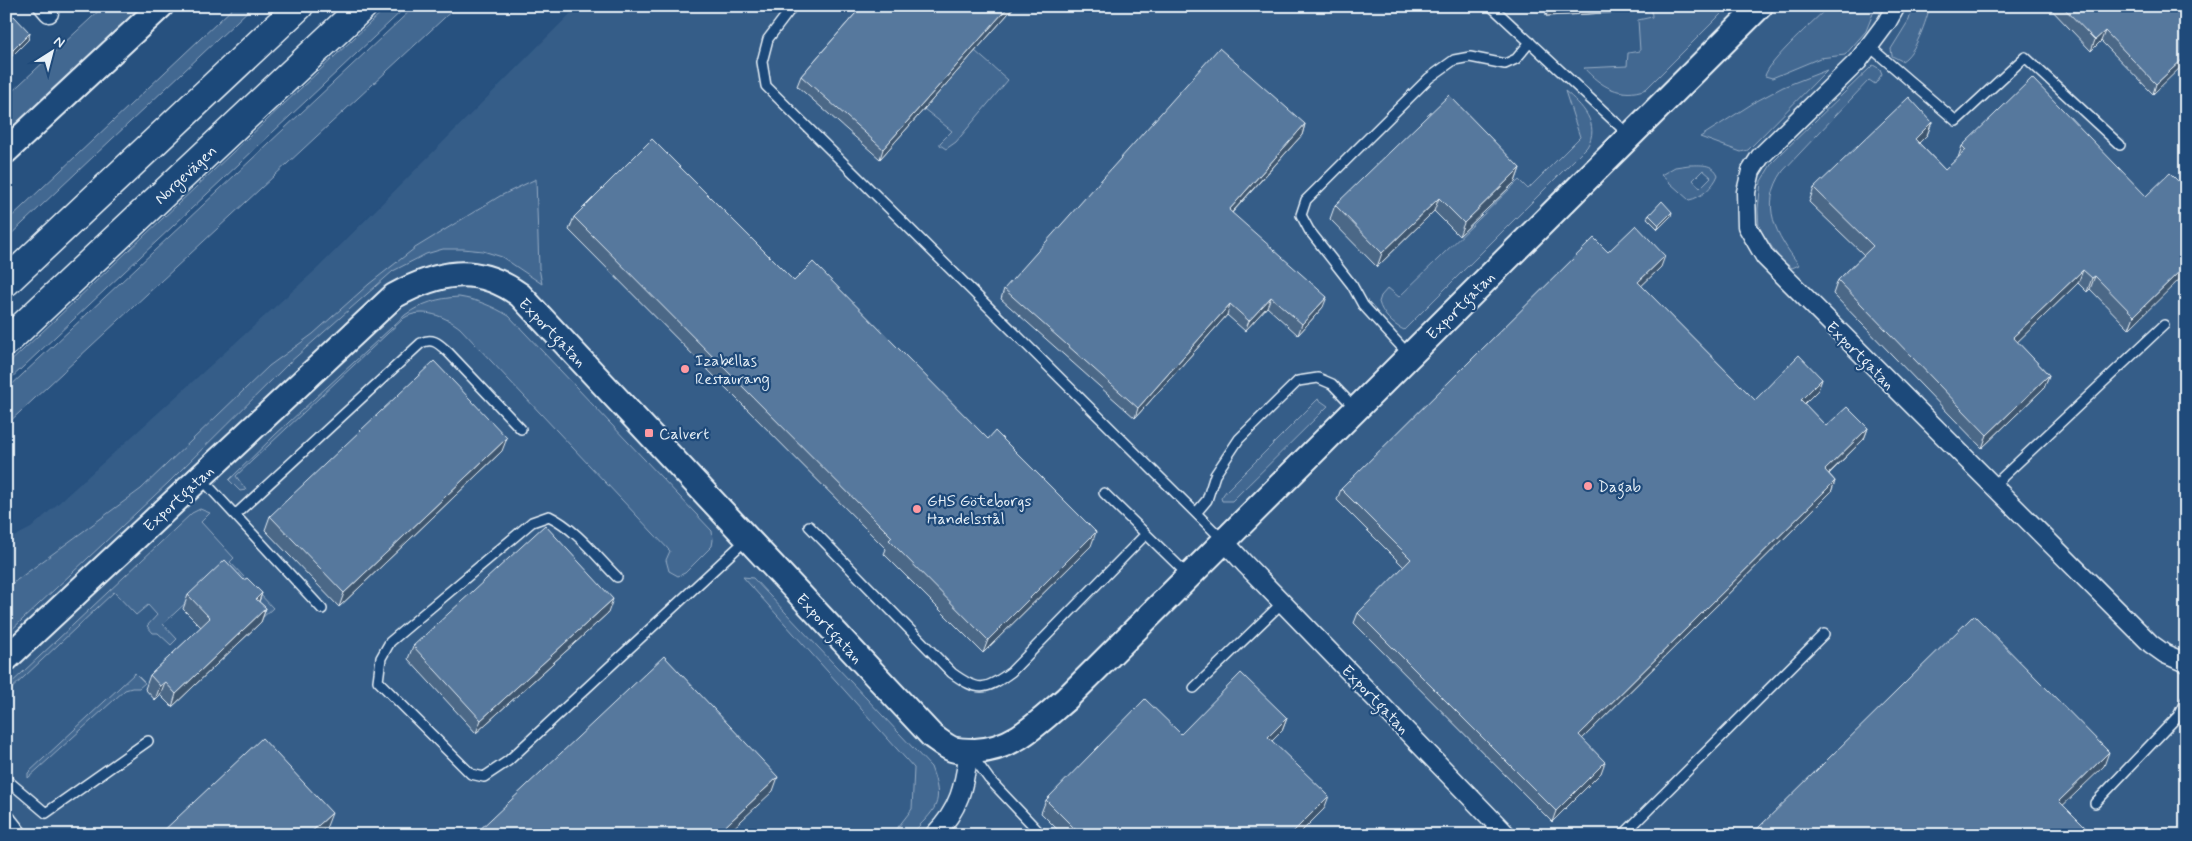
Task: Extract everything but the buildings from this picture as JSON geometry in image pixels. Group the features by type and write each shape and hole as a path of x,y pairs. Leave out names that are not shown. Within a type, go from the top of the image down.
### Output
{"highway":[{"path":"6,282 299,6"},
{"name":"Norgevägen","path":"6,342 363,6"}],"street":[{"path":"6,152 161,6"},
{"name":"Exportgatan","path":"6,659 394,296 417,283 440,276 469,275 498,283 520,295 932,736 952,748 969,751 988,750 1006,745 1025,735 1073,692 1631,137 1760,6"},
{"name":"Exportgatan","path":"1896,6 1887,22 1858,61 1760,156 1751,171 1746,192 1748,226 1765,257 1992,487 2151,644 2165,654 2186,663"},
{"name":"Exportgatan","path":"1224,541 1507,835"},
{"path":"934,835 952,816 959,800 966,776 969,751"}],"lane":[{"name":"Exportgatan","path":"793,6 768,39 762,62 766,86 1224,541"},
{"path":"1491,6 1631,137"},
{"path":"1410,356 1363,305 1352,285 1309,230 1301,215 1306,200 1429,78 1454,60 1470,57 1505,64 1516,59 1530,42"},
{"path":"1869,46 1956,121 2025,57 2120,145"},
{"path":"1992,487 2038,441 2164,325"},
{"path":"235,515 421,343 427,340 436,342 448,352 521,429"},
{"path":"1196,513 1207,500 1216,474 1239,439 1298,381 1318,378 1332,384 1356,410"},
{"path":"200,477 322,609"},
{"path":"1104,493 1189,576"},
{"path":"617,577 560,521 549,516 532,522 390,642 381,658 378,681 471,774 484,776 508,761 747,539"},
{"path":"809,526 952,673 966,683 978,688 995,683 1010,672 1146,534"},
{"path":"1194,688 1283,602"},
{"path":"1623,835 1824,634"},
{"path":"2095,803 2178,716 2186,700"},
{"path":"6,779 46,813 148,741"},
{"path":"969,751 989,779 1042,835"},
{"path":"6,812 24,835"}],"shaded area":[{"path":"104,6 142,6 6,133 6,97"},
{"path":"235,6 253,6 6,239 6,222"},
{"path":"388,6 407,6 6,383 6,366"},
{"path":"415,6 457,6 6,425 6,390"},
{"path":"578,6 2186,6 2186,835 6,835 6,541 31,528 319,267"},
{"path":"1651,6 1725,6 1724,11 1646,89 1628,92 1612,89 1604,85 1584,68 1627,66 1628,53 1640,51 1638,20 1652,17"},
{"path":"1829,6 1876,6 1866,31 1845,55 1820,58 1772,78 1765,76 1783,51"},
{"path":"1913,6 1930,6 1916,44 1902,61 1892,56 1891,49 1909,20"},
{"path":"975,51 1008,80 956,142 946,149 940,143 952,131 924,109"},
{"path":"1873,65 1880,69 1882,74 1875,84 1869,80 1783,171 1776,184 1771,208 1773,220 1783,242 1799,265 1792,268 1780,259 1759,228 1758,209 1761,181 1772,163"},
{"path":"1827,70 1748,150 1741,152 1700,137 1755,102 1783,87"},
{"path":"1565,91 1578,102 1591,123 1591,139 1587,147 1404,330 1396,325 1385,315 1379,302 1381,296 1388,288 1399,297 1519,180 1528,189 1580,137"},
{"path":"1702,165 1713,168 1718,175 1706,191 1698,197 1689,200 1661,175 1675,167","holes":["1703,170 1711,177 1700,188 1693,180"]},
{"path":"536,179 539,268 542,284 502,257 483,251 463,249 443,249 426,254 393,271 289,363 169,482 6,635 6,588 141,489 269,366 313,334 369,284 415,248 500,196"},
{"path":"459,297 485,304 509,316 712,531 712,546 685,573 678,576 669,571 666,560 670,551 460,328 433,314 418,313 404,318 236,476 246,490 240,491 229,480 405,315 430,302"},
{"path":"1318,399 1328,406 1232,501 1222,501 1221,498 1226,491"},
{"path":"200,509 210,513 201,522 234,558 230,562 273,608 261,619 219,572 163,624 177,639 171,645 158,633 153,633 147,626 157,615 148,605 136,615 114,592 6,694 6,688 192,513"},
{"path":"743,577 753,578 931,767 937,790 936,805 926,819 910,835 892,835 912,809 914,768"},
{"path":"135,673 145,683 139,688 125,690 28,778 28,773"}],"place":[{"name":"Izabellas Restaurang","path":"685,369"},
{"name":"Calvert","path":"649,433"},
{"name":"Dagab","path":"1588,486"},
{"name":"GHS Göteborgs Handelsstål","path":"917,509"}]}
